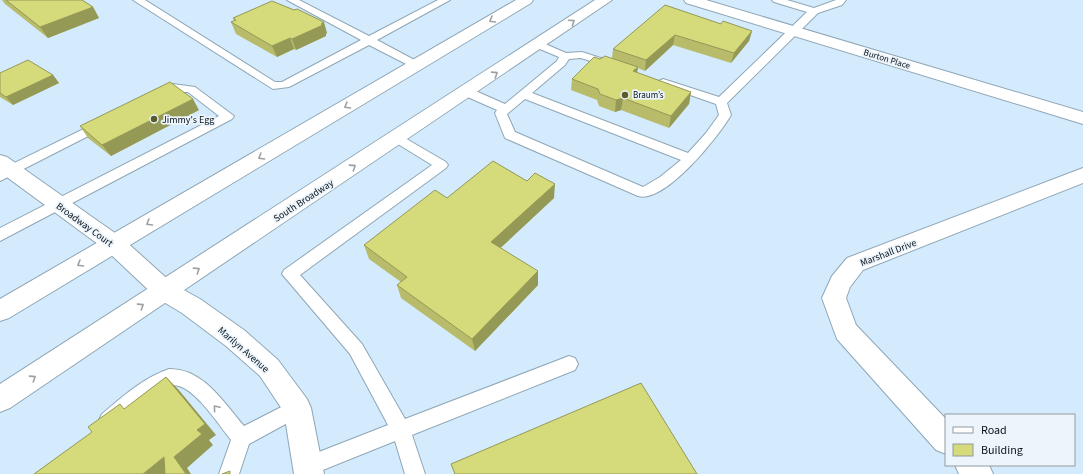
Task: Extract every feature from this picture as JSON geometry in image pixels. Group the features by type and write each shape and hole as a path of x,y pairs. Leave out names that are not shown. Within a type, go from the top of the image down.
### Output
{"main road":[{"path":"0,311 526,0"},
{"name":"South Broadway","path":"0,399 398,138 605,0"},
{"name":"Burton Place","path":"691,0 1083,118"},
{"name":"Broadway Court","path":"4,170 58,204 114,244 165,291"},
{"name":"Marshall Drive","path":"945,439 846,331 834,298 840,282 855,264 1083,175"},
{"name":"Marilyn Avenue","path":"165,291 191,306 235,338 269,368 297,408 308,470"},
{"path":"971,466 978,474"}],"lane":[{"path":"138,0 273,86 285,86 445,0"},
{"path":"292,0 416,65"},
{"path":"777,0 814,11"},
{"path":"721,102 814,11 839,3 841,0"},
{"path":"539,45 565,56 582,55 626,70"},
{"path":"565,56 560,63 501,114 511,136 642,193 661,185 715,132 725,114 721,102"},
{"path":"648,77 721,102"},
{"path":"0,235 228,116 191,89 173,88 145,102"},
{"path":"467,92 506,109"},
{"path":"524,94 689,158"},
{"path":"4,170 110,120"},
{"path":"398,138 441,165 290,274 356,349 401,430 415,474"},
{"path":"308,470 401,430 569,364"},
{"path":"94,431 156,383 170,376 183,377 196,385 241,438"},
{"path":"229,474 241,438 297,408"}],"building":[{"path":"6,0 82,0 93,7 40,27"},
{"path":"272,1 294,10 297,9 324,22 321,24 323,25 272,46 231,22 236,20 233,18"},
{"path":"665,5 721,24 723,21 752,31 734,53 675,35 646,60 613,49"},
{"path":"605,56 638,67 633,71 691,92 671,116 623,98 616,100 600,94 598,89 572,79 594,57 600,59"},
{"path":"28,60 53,75 6,97 0,93 0,73"},
{"path":"170,82 193,99 102,145 80,126"},
{"path":"493,161 527,181 535,173 555,184 491,242 538,271 472,339 397,285 407,277 364,245 435,190 447,198"},
{"path":"166,377 205,424 197,430 202,434 174,457 186,474 165,474 164,457 143,474 34,474 92,432 88,427 120,404 124,409"},
{"path":"641,383 697,474 455,474 451,464"},
{"path":"230,471 230,474 222,474"}],"place":[{"name":"Braum’s","path":"625,95"},
{"name":"Jimmy's Egg","path":"154,119"}]}
